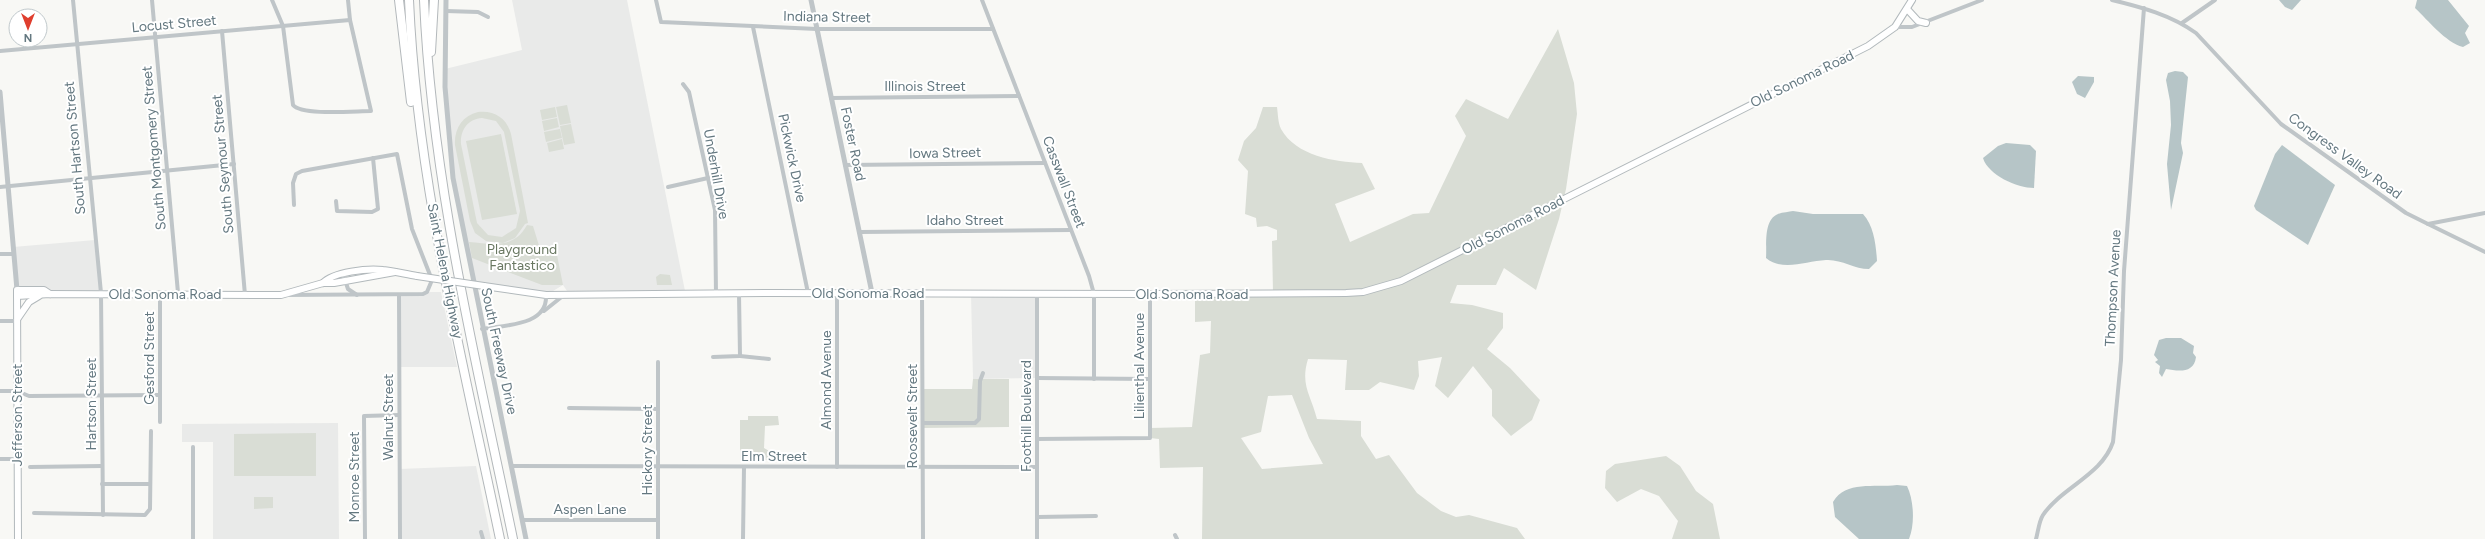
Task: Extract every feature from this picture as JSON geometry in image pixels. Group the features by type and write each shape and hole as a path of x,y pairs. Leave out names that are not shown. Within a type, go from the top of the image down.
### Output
{"highway":[{"path":"399,0 407,78 422,152"},
{"name":"Saint Helena Highway","path":"409,0 415,88 422,152 433,214 500,539"},
{"name":"Saint Helena Highway","path":"424,0 430,94 446,210 513,539"},
{"path":"430,94 434,0"}],"main road":[{"name":"Old Sonoma Road","path":"17,293 40,295 178,293 281,295 323,283 329,277 344,277 366,270 383,270 546,295 808,293 1150,294 1363,292 1401,281 1868,46 1895,26 1912,0"},
{"path":"1907,9 1918,21 1926,23"},
{"name":"Old Sonoma Road","path":"17,293 44,290 50,294"},
{"name":"Jefferson Street","path":"17,293 18,539"},
{"path":"17,321 25,306 40,295"}],"street":[{"name":"South Hartson Street","path":"73,0 101,293"},
{"name":"South Montgomery Street","path":"152,0 178,293"},
{"path":"272,0 283,26 293,105 296,109 307,111 371,111 350,20 348,0"},
{"name":"South Freeway Drive","path":"446,0 445,87 450,151 457,202 526,539"},
{"name":"Indiana Street","path":"656,0 661,22 817,29 993,29"},
{"name":"Foster Road","path":"811,0 872,293"},
{"name":"Casswall Street","path":"982,0 1071,230 1094,294 1094,379"},
{"path":"1895,26 1906,28 1926,23 1982,0"},
{"name":"Congress Valley Road","path":"2112,0 2144,8 2182,23 2196,33 2293,134 2406,214 2485,252"},
{"path":"2182,23 2215,0"},
{"name":"Thompson Avenue","path":"2036,539 2043,516 2055,502 2102,463 2109,453 2113,442 2121,360 2124,271 2144,8"},
{"path":"446,11 478,12 488,17"},
{"name":"Locust Street","path":"0,51 350,20"},
{"name":"Pickwick Drive","path":"753,27 808,293"},
{"name":"South Seymour Street","path":"222,31 245,295"},
{"name":"Underhill Drive","path":"683,84 689,92 715,210 716,294"},
{"path":"0,92 10,187 17,293"},
{"name":"Illinois Street","path":"831,98 1019,96"},
{"name":"Old Sonoma Road","path":"281,295 399,295 427,292 432,280 431,274 412,230 397,154 372,158"},
{"path":"294,205 293,183 296,174 302,171 372,158 378,209 372,212 337,211 336,201"},
{"name":"Iowa Street","path":"845,165 1045,162"},
{"path":"0,187 167,172 234,164"},
{"path":"668,187 708,178"},
{"path":"2428,224 2485,213"},
{"name":"Idaho Street","path":"860,232 1071,230"},
{"path":"0,254 14,254"},
{"path":"344,277 348,289 358,295"},
{"name":"Hartson Street","path":"101,293 103,515"},
{"name":"Gesford Street","path":"160,293 160,422"},
{"name":"Almond Avenue","path":"837,293 837,467"},
{"path":"482,329 529,320 541,314 564,294"},
{"path":"739,294 740,356"},
{"name":"Roosevelt Street","path":"922,294 923,539"},
{"name":"Foothill Boulevard","path":"1037,294 1038,539"},
{"name":"Lilienthal Avenue","path":"1037,439 1150,438 1150,294"},
{"name":"Walnut Street","path":"399,295 400,539"},
{"path":"541,314 546,302 546,295"},
{"path":"0,321 17,321"},
{"path":"713,357 740,356 769,359"},
{"name":"Hickory Street","path":"658,362 658,539"},
{"path":"923,423 975,423 979,419 980,381 983,374"},
{"path":"1038,378 1150,379"},
{"path":"0,391 17,391 29,396 160,395"},
{"path":"569,408 658,409"},
{"name":"Monroe Street","path":"365,539 364,416 399,415"},
{"path":"34,514 145,515 150,509 150,431"},
{"path":"193,447 193,539"},
{"path":"0,458 18,458"},
{"path":"30,467 102,466"},
{"name":"Elm Street","path":"511,466 1037,467"},
{"path":"743,539 744,467"},
{"path":"102,484 150,484"},
{"path":"1038,517 1096,516"},
{"name":"Aspen Lane","path":"522,520 658,520"},
{"path":"482,532 483,539"}],"shaded area":[{"path":"512,0 627,0 685,291 567,291 563,285 548,294 473,284 457,202 445,69 522,50"},
{"path":"2279,0 2301,0 2292,10 2285,7"},
{"path":"2417,0 2448,0 2469,26 2465,33 2470,43 2463,47 2450,41 2415,8"},
{"path":"2175,71 2183,72 2188,77 2181,143 2183,153 2171,210 2167,164 2171,125 2170,101 2166,80 2168,73"},
{"path":"2078,76 2094,77 2094,82 2085,98 2077,94 2072,82"},
{"path":"2006,143 2030,145 2036,151 2034,188 2020,186 2004,179 1991,170 1986,164 1983,158 1998,146"},
{"path":"2282,145 2335,185 2308,245 2256,210 2254,206 2275,154"},
{"path":"1793,211 1813,214 1863,214 1872,230 1877,261 1869,269 1863,269 1832,260 1787,265 1773,262 1766,258 1767,233 1770,222 1773,217 1778,214"},
{"path":"95,240 101,293 17,290 13,247"},
{"path":"441,292 457,367 399,367 399,295"},
{"path":"971,294 1037,294 1037,378 973,379"},
{"path":"2166,338 2181,338 2194,346 2193,353 2196,357 2195,362 2189,369 2180,371 2166,369 2162,377 2159,373 2160,366 2155,362 2158,360 2154,355 2159,340"},
{"path":"338,423 339,539 213,539 213,442 182,442 182,424"},
{"path":"476,466 491,539 400,539 399,469"},
{"path":"1861,486 1907,486 1911,498 1913,520 1909,539 1859,539 1835,517 1833,502 1845,490"}],"green space":[{"path":"1558,29 1574,83 1577,114 1566,189 1559,219 1536,290 1504,268 1496,285 1457,285 1450,303 1472,305 1503,313 1503,328 1487,349 1510,368 1540,400 1532,420 1511,436 1492,416 1492,390 1473,366 1448,398 1435,386 1442,357 1418,361 1419,376 1414,390 1380,382 1369,390 1345,390 1347,360 1308,359 1305,376 1307,390 1317,419 1361,421 1361,436 1376,459 1389,455 1417,493 1441,511 1456,517 1469,515 1517,528 1525,539 1202,539 1203,467 1160,468 1159,439 1150,438 1150,428 1192,427 1200,355 1210,353 1211,321 1195,322 1195,294 1273,293 1272,241 1277,240 1277,230 1267,226 1257,227 1256,218 1245,214 1248,171 1238,160 1244,141 1256,128 1263,107 1277,107 1281,129 1296,146 1317,156 1328,159 1362,163 1375,189 1335,204 1350,242 1413,214 1429,213 1466,136 1455,116 1466,99 1508,119","holes":["1292,395 1309,438 1323,464 1262,469 1241,438 1261,432 1268,396"]},
{"path":"567,105 571,123 560,125 556,107"},
{"path":"555,107 557,117 542,120 540,110"},
{"path":"478,112 489,112 499,116 509,128 511,134 528,223 525,224 515,238 503,243 486,241 475,233 470,221 455,139 460,124 472,114","holes":["482,118 496,121 504,132 520,211 516,228 502,237 488,235 477,223 461,144 462,134 469,123"]},
{"path":"557,118 559,127 544,131 542,121"},
{"path":"571,124 575,143 564,145 560,126"},
{"path":"560,129 562,138 546,142 544,132"},
{"path":"501,134 517,214 482,220 466,141"},
{"path":"562,139 564,149 549,152 547,143"},
{"name":"Playground Fantastico","path":"527,225 533,226 541,252 556,250 563,285 542,285 472,258 469,242 494,244 509,241 522,233"},
{"path":"660,274 670,275 672,285 657,285 656,277"},
{"path":"973,379 1009,379 1009,427 923,428 923,389 972,389"},
{"path":"748,416 778,416 779,425 765,426 764,448 776,455 783,455 783,460 740,460 740,420 748,420"},
{"path":"316,433 316,476 234,476 234,434"},
{"path":"1666,456 1680,466 1696,491 1713,504 1720,539 1672,539 1678,521 1659,496 1641,489 1617,502 1605,488 1606,471 1615,464"},
{"path":"254,497 273,497 273,508 254,509"}]}
